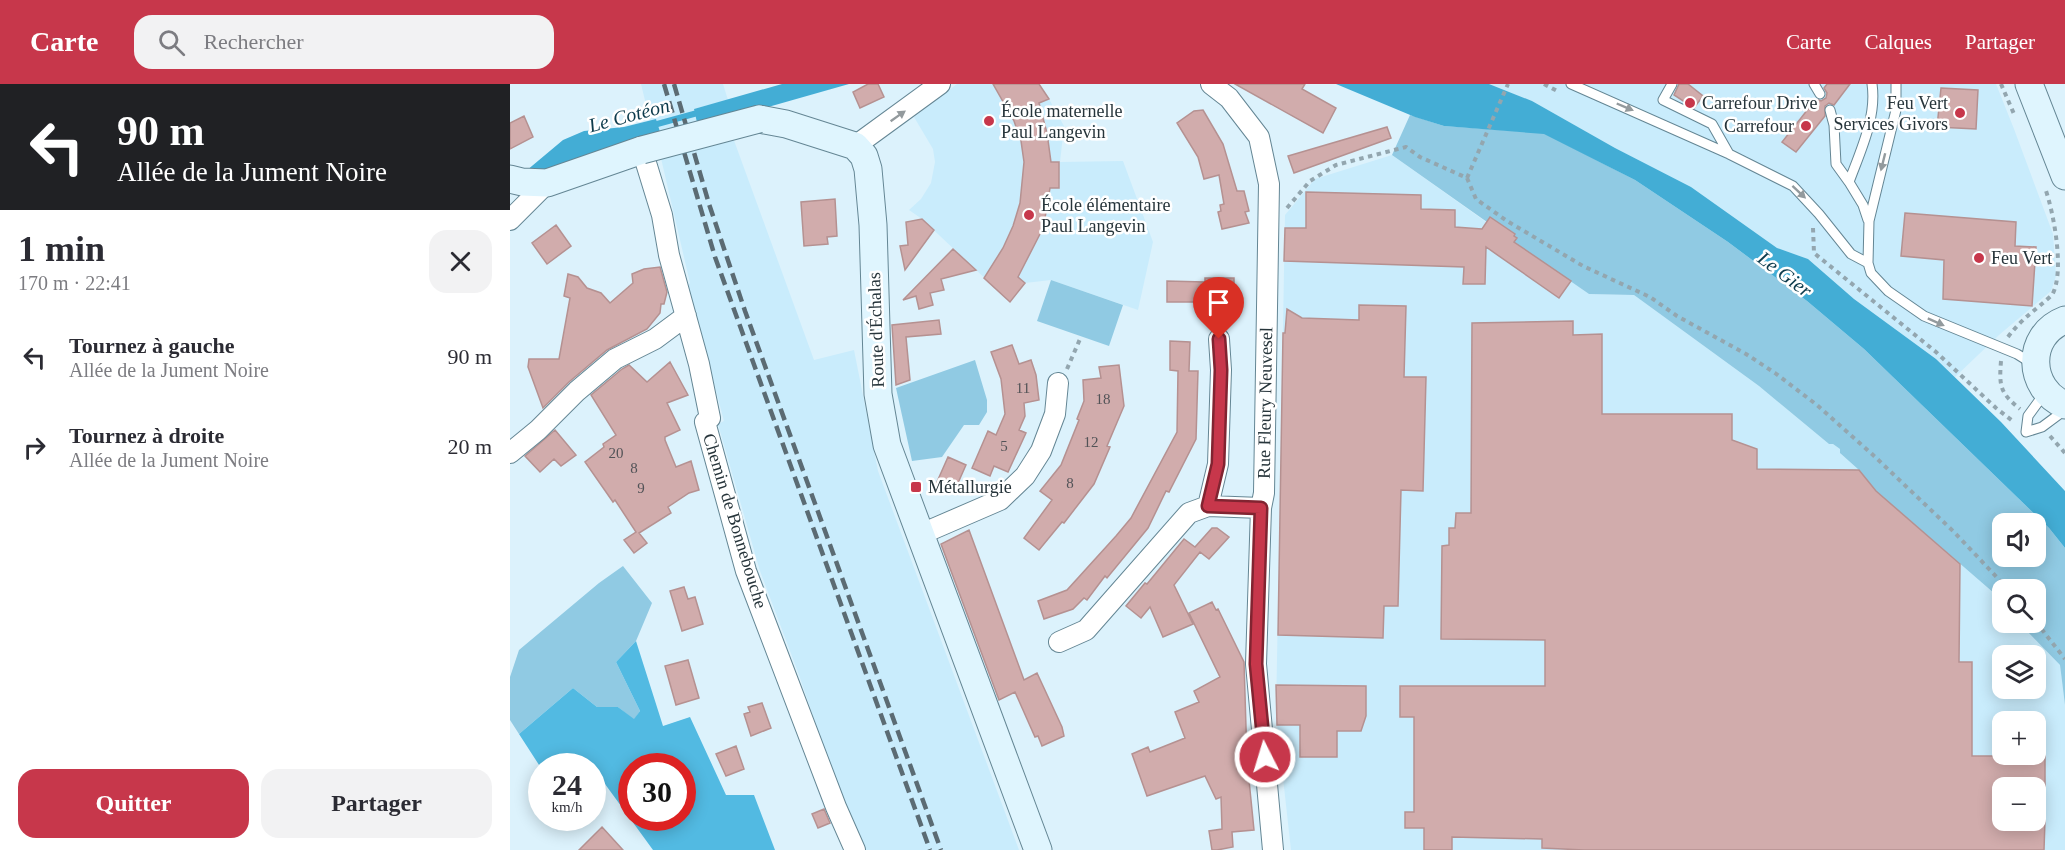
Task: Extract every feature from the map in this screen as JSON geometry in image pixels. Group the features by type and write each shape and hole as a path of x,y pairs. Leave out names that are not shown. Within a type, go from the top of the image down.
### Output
{"street":[{"name":"Rue Fleury Neuvesel","path":"1211,84 1229,98 1259,137 1269,184 1264,493 1261,508 1256,664 1273,850"},
{"path":"2029,84 2054,180"},
{"path":"510,179 547,183 642,150 759,119 786,124 855,146 937,85"},
{"name":"Route d'Échalas","path":"855,146 864,156 868,169 873,225 878,393 887,445 1038,850"},
{"name":"Chemin de Bonnebouche","path":"642,150 662,215 669,255 699,364 710,418 705,422 746,571 836,807 855,850"},
{"path":"510,220 547,183"},
{"path":"510,453 615,359 655,339 686,316"},
{"path":"2055,399 2038,380 2035,366 2036,352 2041,339 2050,328 2064,319"},
{"path":"1208,506 1218,464 1221,370 1219,339"},
{"path":"919,535 1000,500 1025,476 1041,451 1055,414 1058,383"},
{"path":"1059,642 1086,630 1189,513 1208,506 1261,508"}],"lane":[{"path":"1571,84 1729,154 1793,186 1851,254 1868,263"},
{"path":"1672,84 1663,100 1712,124 1729,154"},
{"path":"1814,84 1820,94"},
{"path":"1849,182 1867,134 1872,84"},
{"path":"1896,84 1896,110 1869,221 1868,263 1871,273 1888,291 1924,316 2025,358 2035,366"},
{"path":"1830,110 1834,125 1836,164 1863,205 1869,221"},
{"path":"2055,399 2028,416 2026,432 2042,427 2065,410"}],"path":[{"path":"2001,84 2019,124"},
{"path":"1467,178 1507,86"},
{"path":"1269,208 1286,209 1310,180 1336,165 1406,147 1420,157 1467,178 1476,199 1507,221 1582,266 1650,297 1677,316 1746,354 1775,373 1817,405 1872,454 1953,531 1999,579"},
{"path":"1819,214 1812,229 1814,253 1936,352 1996,408 2019,426 2028,416 2007,399 1999,381 2004,349 2009,336 2026,316 2054,293 2060,276 2061,252 2054,180"},
{"path":"1058,383 1080,339"},
{"path":"2042,427 2065,453"},
{"path":"2045,633 2065,659"}],"shaded area":[{"path":"641,84 723,84 728,100 694,109 698,127 661,135 656,120 650,121"},
{"name":"École élémentaire Paul Langevin","path":"957,84 1039,84 1064,126 1060,162 1123,161 1153,242 1138,310 1051,280 1025,283 1010,302 922,219 909,210 921,199 931,183 935,162 933,149 914,117"},
{"path":"1489,84 1996,84 2053,234 2056,276 2051,291 1999,335 1955,377 1936,359 1854,299 1808,259 1777,248 1691,187 1615,148 1532,101"},
{"path":"1410,115 1444,126 1544,133 1635,180 1728,242 1807,301 1864,349 2033,513 1992,513 1992,567 2046,567 2046,525 2065,548 2065,705 2060,665 2046,651 2046,645 2040,645 2029,633 2046,633 2046,579 1992,579 1992,591 1876,491 1859,470 1840,453 1840,449 1829,444 1759,386 1634,295 1589,294 1514,242 1517,238 1515,234 1490,217 1487,222 1392,155"},
{"path":"732,135 814,360 854,350 878,471 1019,850 866,850 836,783 760,571 718,424 724,421 688,286 690,283 660,154"},
{"path":"1392,155 1486,222 1490,217 1515,234 1517,238 1515,241 1589,294 1634,295 1759,386 1829,444 1840,449 1841,454 1859,470 1876,491 1992,591 1992,633 2029,633 2040,645 1992,645 1992,699 2046,699 2046,651 2060,665 2065,705 2065,850 1291,850 1276,715 1285,215 1315,179"},
{"path":"1051,280 1123,305 1109,346 1037,321"},
{"path":"975,360 987,400 987,412 979,425 964,425 942,457 912,461 896,388"},
{"path":"623,566 652,603 636,641 616,662 640,711 634,720 618,707 597,707 573,688 519,734 510,720 510,677 519,650 599,583"},
{"path":"636,641 663,726 690,717 726,795 754,795 775,850 653,850 639,831 696,831 696,753 618,753 618,802 606,785 606,753 531,753 519,734 573,688 597,707 618,707 634,719 640,711 616,662"}],"water":[{"path":"782,84 849,84 698,127 694,109"},
{"name":"Le Gier","path":"1336,84 1489,84 1532,101 1615,148 1691,187 1777,248 1808,259 1854,299 1936,359 2001,422 2065,491 2065,548 2046,525 2046,513 2033,513 1864,349 1807,301 1728,242 1635,180 1544,134 1444,126 1415,117"},
{"path":"656,119 661,135 554,175 520,176 563,140 584,131 624,127"}],"building":[{"path":"868,84 878,84 884,97 860,108 853,92"},
{"path":"993,84 1039,84 1049,99 1039,103 1047,133 1051,162 1059,162 1059,188 1050,188 1040,234 1018,277 1025,283 1010,302 984,278 1003,248 1013,226 1020,203 1024,162 1021,141 1014,121"},
{"path":"1235,84 1305,84 1302,89 1336,108 1323,133"},
{"name":"Carrefour Drive","path":"1679,84 1688,84 1703,96 1694,108 1674,95"},
{"name":"Carrefour","path":"1827,84 1850,84 1834,105 1829,103 1825,106 1825,116 1796,152 1782,142 1816,99 1821,101 1826,98 1827,93 1824,88"},
{"path":"1941,88 1978,90 1976,129 1937,127"},
{"path":"1203,110 1223,144 1237,191 1244,191 1249,211 1245,212 1249,223 1222,229 1218,212 1221,211 1220,205 1224,204 1219,175 1204,179 1198,157 1177,123 1194,111"},
{"path":"524,116 533,137 510,149 510,123"},
{"path":"1387,127 1391,138 1294,173 1288,156"},
{"path":"1306,192 1421,195 1421,209 1455,210 1455,227 1482,229 1490,217 1515,234 1517,238 1514,242 1571,281 1559,298 1486,247 1485,284 1463,284 1464,267 1284,261 1285,228 1306,228"},
{"path":"835,199 837,236 827,237 828,244 804,246 801,202"},
{"name":"Feu Vert","path":"1905,213 2016,222 2015,246 2036,247 2032,306 1943,299 1944,260 1901,256"},
{"path":"922,219 934,230 905,270 900,246 908,245 906,222"},
{"path":"556,225 571,246 547,264 532,243"},
{"path":"953,249 976,270 941,279 944,290 930,293 933,305 919,309 916,296 903,300"},
{"path":"660,267 667,292 664,304 661,304 660,313 647,329 607,350 569,382 543,408 528,367 529,359 559,359 570,298 564,296 568,274 578,277 587,288 601,293 610,303 633,283 632,274 644,269"},
{"path":"1205,278 1234,278 1234,297 1197,297 1197,302 1167,302 1167,281 1205,282"},
{"path":"1359,305 1406,306 1404,377 1426,377 1423,491 1401,490 1398,606 1384,606 1383,638 1278,635 1283,333 1285,333 1287,309 1302,318 1359,320"},
{"path":"939,320 941,334 906,337 910,380 896,385 892,325"},
{"path":"1573,321 1573,335 1602,334 1602,414 1732,414 1732,440 1757,449 1757,469 1859,470 1876,491 1960,564 1959,662 1972,662 1972,756 1992,756 1992,765 2045,765 2045,777 1992,777 1992,831 2045,831 2044,850 1584,850 1542,848 1542,839 1452,837 1452,850 1424,850 1424,828 1405,828 1405,812 1414,812 1414,717 1400,717 1400,686 1545,686 1545,640 1441,639 1442,546 1449,545 1449,528 1455,528 1456,513 1471,513 1472,323"},
{"path":"1170,341 1190,342 1189,371 1198,371 1196,439 1148,528 1107,578 1105,576 1087,600 1084,598 1073,609 1044,619 1038,601 1067,590 1131,518 1177,432 1178,371 1170,370"},
{"path":"1012,345 1019,364 1031,360 1036,375 1039,400 1024,403 1025,416 1019,430 1026,433 1008,472 994,466 990,476 972,468 988,431 996,435 1005,414 1001,379 991,352"},
{"path":"670,362 688,395 667,403 680,430 665,437 665,440 676,467 691,461 699,490 689,493 668,507 671,513 639,533 647,543 634,553 624,540 636,532 615,500 613,502 585,462 616,435 591,395 629,365 647,382"},
{"path":"1119,365 1124,406 1094,484 1064,523 1062,522 1039,550 1024,538 1052,500 1040,491 1061,465 1079,420 1077,419 1084,401 1083,380 1101,378 1099,367"},
{"path":"555,430 576,455 561,466 554,459 540,472 525,456"},
{"path":"948,457 966,465 954,492 936,484"},
{"path":"1212,528 1217,528 1229,537 1209,559 1200,552 1174,585 1193,624 1163,637 1150,607 1141,618 1126,606 1184,539 1195,547"},
{"path":"969,530 1024,680 1037,673 1062,727 1064,736 1042,746 1038,736 1035,737 1015,692 999,700 941,544"},
{"path":"684,587 688,599 695,597 703,624 682,631 670,591"},
{"path":"1212,602 1216,610 1218,609 1244,662 1247,760 1254,830 1232,832 1233,847 1217,850 1212,850 1209,831 1222,829 1221,797 1216,799 1205,776 1147,796 1132,754 1148,747 1150,752 1185,738 1175,712 1199,702 1194,691 1220,677 1189,613"},
{"path":"688,660 699,698 676,705 665,666"},
{"path":"1276,685 1366,686 1366,716 1361,731 1337,731 1337,757 1300,757 1300,725 1277,725"},
{"path":"762,703 771,728 751,736 744,714 750,712 748,707"},
{"path":"736,746 744,769 726,776 716,754"},
{"path":"824,809 830,823 818,828 812,814"},
{"path":"598,831 606,831 623,850 579,850"}],"waterway":[{"name":"Le Cotéon","path":"650,126 701,112"}],"railway":[{"path":"664,84 715,257 930,850"},
{"path":"674,84 709,204 745,311 941,850"}],"place":[{"name":"Carrefour Drive","path":"1690,103"},
{"name":"Feu Vert Services Givors","path":"1960,113"},
{"name":"École maternelle Paul Langevin","path":"989,121"},
{"name":"Carrefour","path":"1806,126"},
{"name":"École élémentaire Paul Langevin","path":"1029,215"},
{"name":"Feu Vert","path":"1979,258"},
{"name":"Métallurgie","path":"916,487"}],"route":[{"path":"1219,339 1221,370 1218,464 1208,506 1261,508 1256,664 1265,757"}]}
